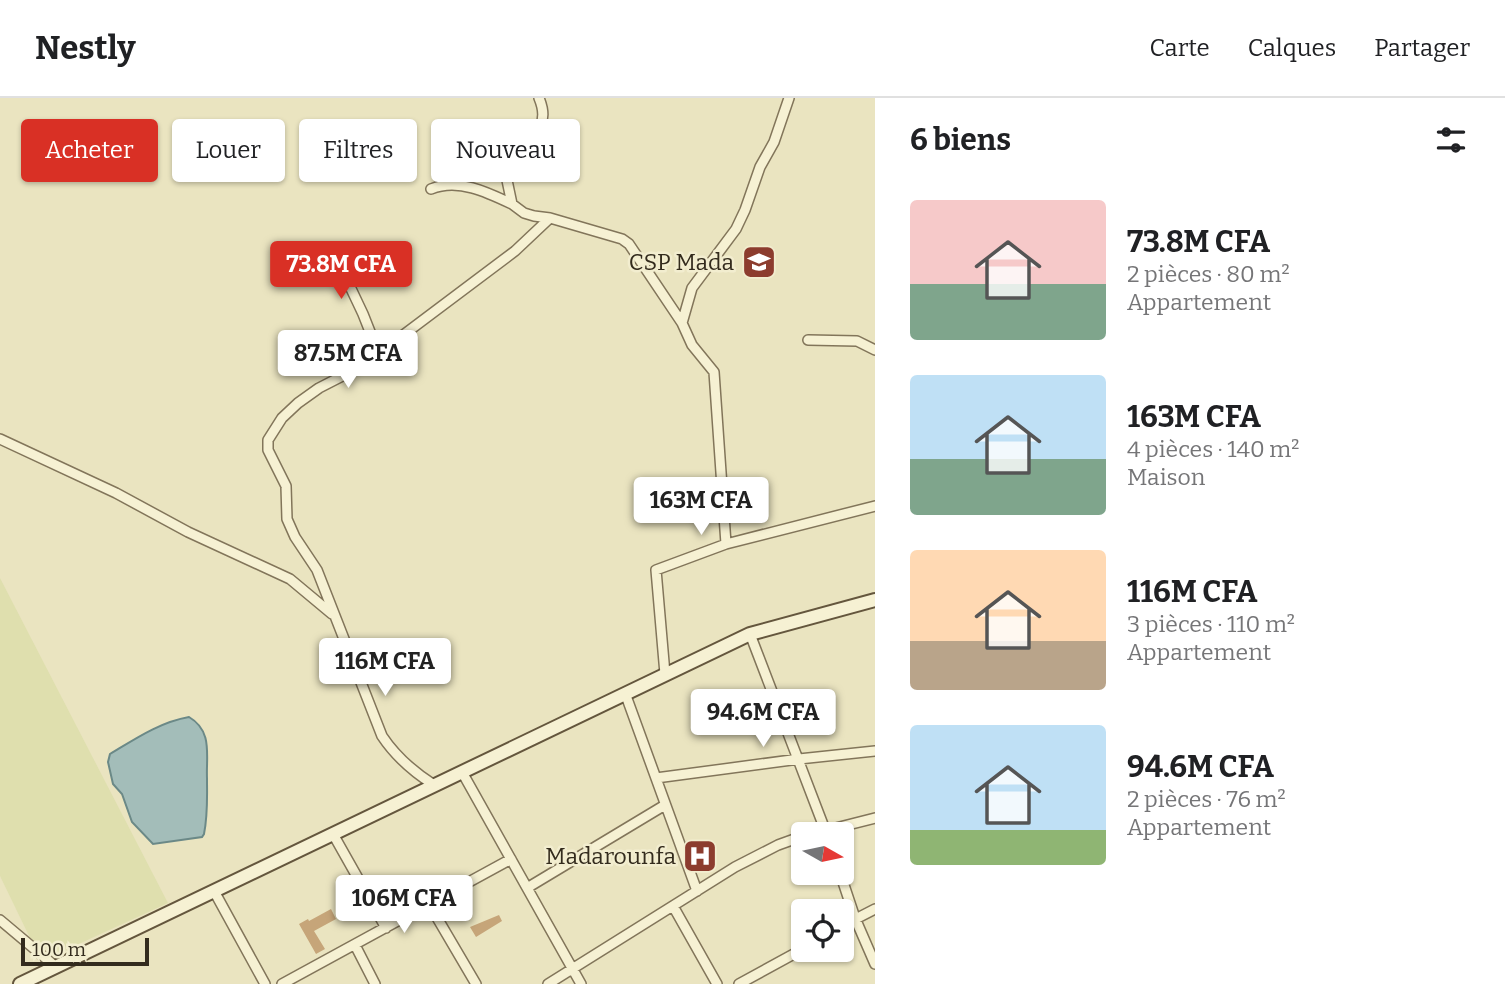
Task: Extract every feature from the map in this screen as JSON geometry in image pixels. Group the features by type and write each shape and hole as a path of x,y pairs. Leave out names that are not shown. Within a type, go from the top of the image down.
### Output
{"street":[{"path":"512,204 504,166 510,152 541,126 544,115 539,98"},
{"path":"682,323 692,288 736,229 760,167 774,142 789,98"},
{"path":"431,189 448,184 466,186 491,194 524,213 622,239 629,244 682,323 692,345 714,372 726,544"},
{"path":"434,785 412,771 382,736 317,570 295,537 287,519 286,486 268,450 268,440 282,418 298,403 319,388 362,366 515,251 550,218"},
{"path":"338,247 337,259 378,352"},
{"path":"808,340 857,341 875,349"},
{"path":"0,439 290,579 333,615"},
{"path":"665,674 656,570 726,544 875,506"},
{"path":"20,984 750,634 875,600"},
{"path":"750,634 822,822"},
{"path":"625,694 697,891"},
{"path":"656,778 875,751"},
{"path":"462,772 581,984"},
{"path":"527,888 665,805"},
{"path":"854,824 875,818"},
{"path":"333,834 386,928"},
{"path":"548,984 735,867 791,840"},
{"path":"282,984 511,859"},
{"path":"844,886 875,964"},
{"path":"214,891 265,984"},
{"path":"429,904 476,984"},
{"path":"673,906 717,984"},
{"path":"855,918 875,909"},
{"path":"0,920 56,967"},
{"path":"355,945 375,984"},
{"path":"739,984 791,956"}],"green space":[{"path":"0,578 168,903 57,954 30,938 0,876"}],"water":[{"path":"189,717 202,729 207,744 204,834 202,837 153,844 132,822 122,794 113,784 108,762 110,754 158,727"}],"building":[{"path":"331,909 336,919 314,931 325,949 316,954 299,924"},
{"path":"499,915 502,921 476,937 470,927"}],"place":[{"name":"CSP Mada","path":"759,262"},
{"name":"Madarounfa","path":"700,856"}]}
